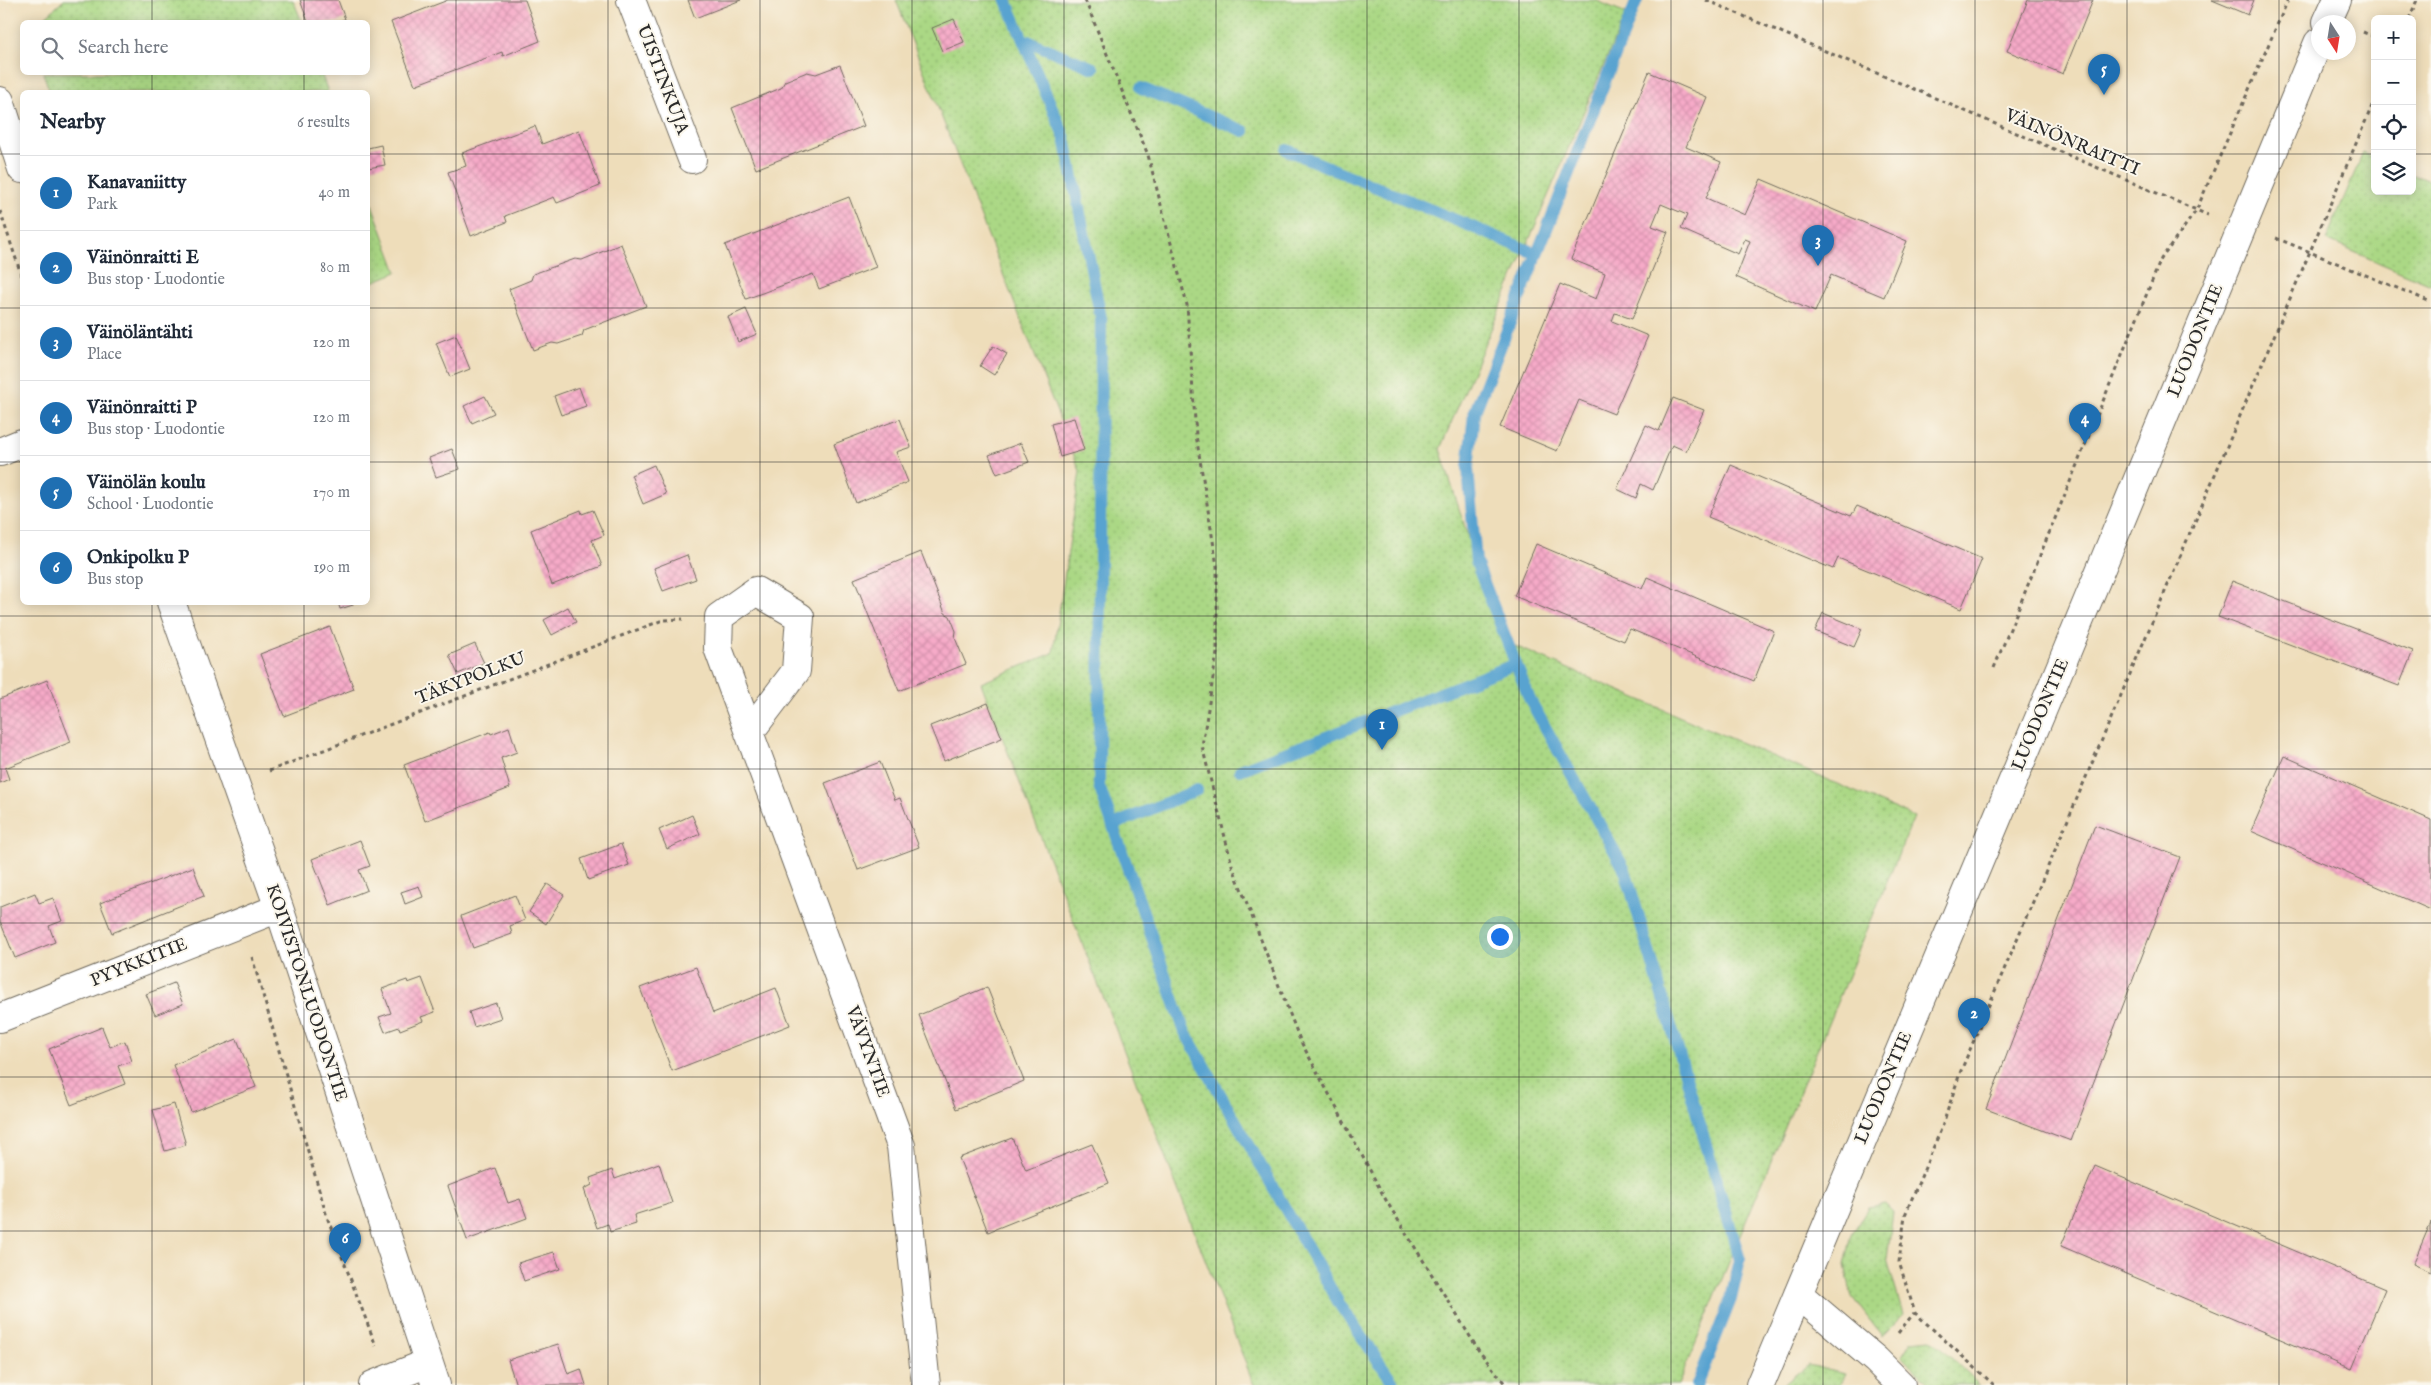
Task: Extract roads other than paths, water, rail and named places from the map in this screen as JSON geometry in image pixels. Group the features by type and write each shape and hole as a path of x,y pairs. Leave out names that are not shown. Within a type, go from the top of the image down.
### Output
{"street":[{"name":"UISTINKUJA","path":"631,0 692,159"},
{"path":"2330,15 2337,0"},
{"name":"LUODONTIE","path":"1760,1385 2311,60"},
{"path":"0,102 20,163"},
{"path":"0,452 20,444"},
{"name":"VÄVYNTIE","path":"749,733 796,670 800,617 756,591 719,617 718,648 749,733 901,1146 926,1385"},
{"name":"KOIVISTONLUODONTIE","path":"173,605 279,908 432,1374"},
{"name":"PYYKKITIE","path":"0,1018 279,908"},
{"path":"1798,1294 1876,1360 1901,1385"},
{"path":"380,1382 432,1374"}],"waterway":[{"path":"1006,0 1065,138 1101,318 1099,786 1185,1032 1340,1305 1395,1385"},
{"path":"1637,0 1474,414 1468,468 1476,562 1530,700 1625,870 1740,1260 1731,1299 1697,1385"},
{"path":"1023,39 1093,68"},
{"path":"1141,88 1244,131"},
{"path":"1287,150 1537,254"},
{"path":"1240,770 1516,664"},
{"path":"1113,825 1197,790"}],"place":[{"name":"Väinölän koulu","path":"2104,95"},
{"name":"Väinöläntähti","path":"1818,266"},
{"name":"Väinönraitti P","path":"2085,444"},
{"name":"Kanavaniitty","path":"1382,750"},
{"name":"Väinönraitti E","path":"1974,1039"},
{"name":"Onkipolku P","path":"345,1264"}]}
